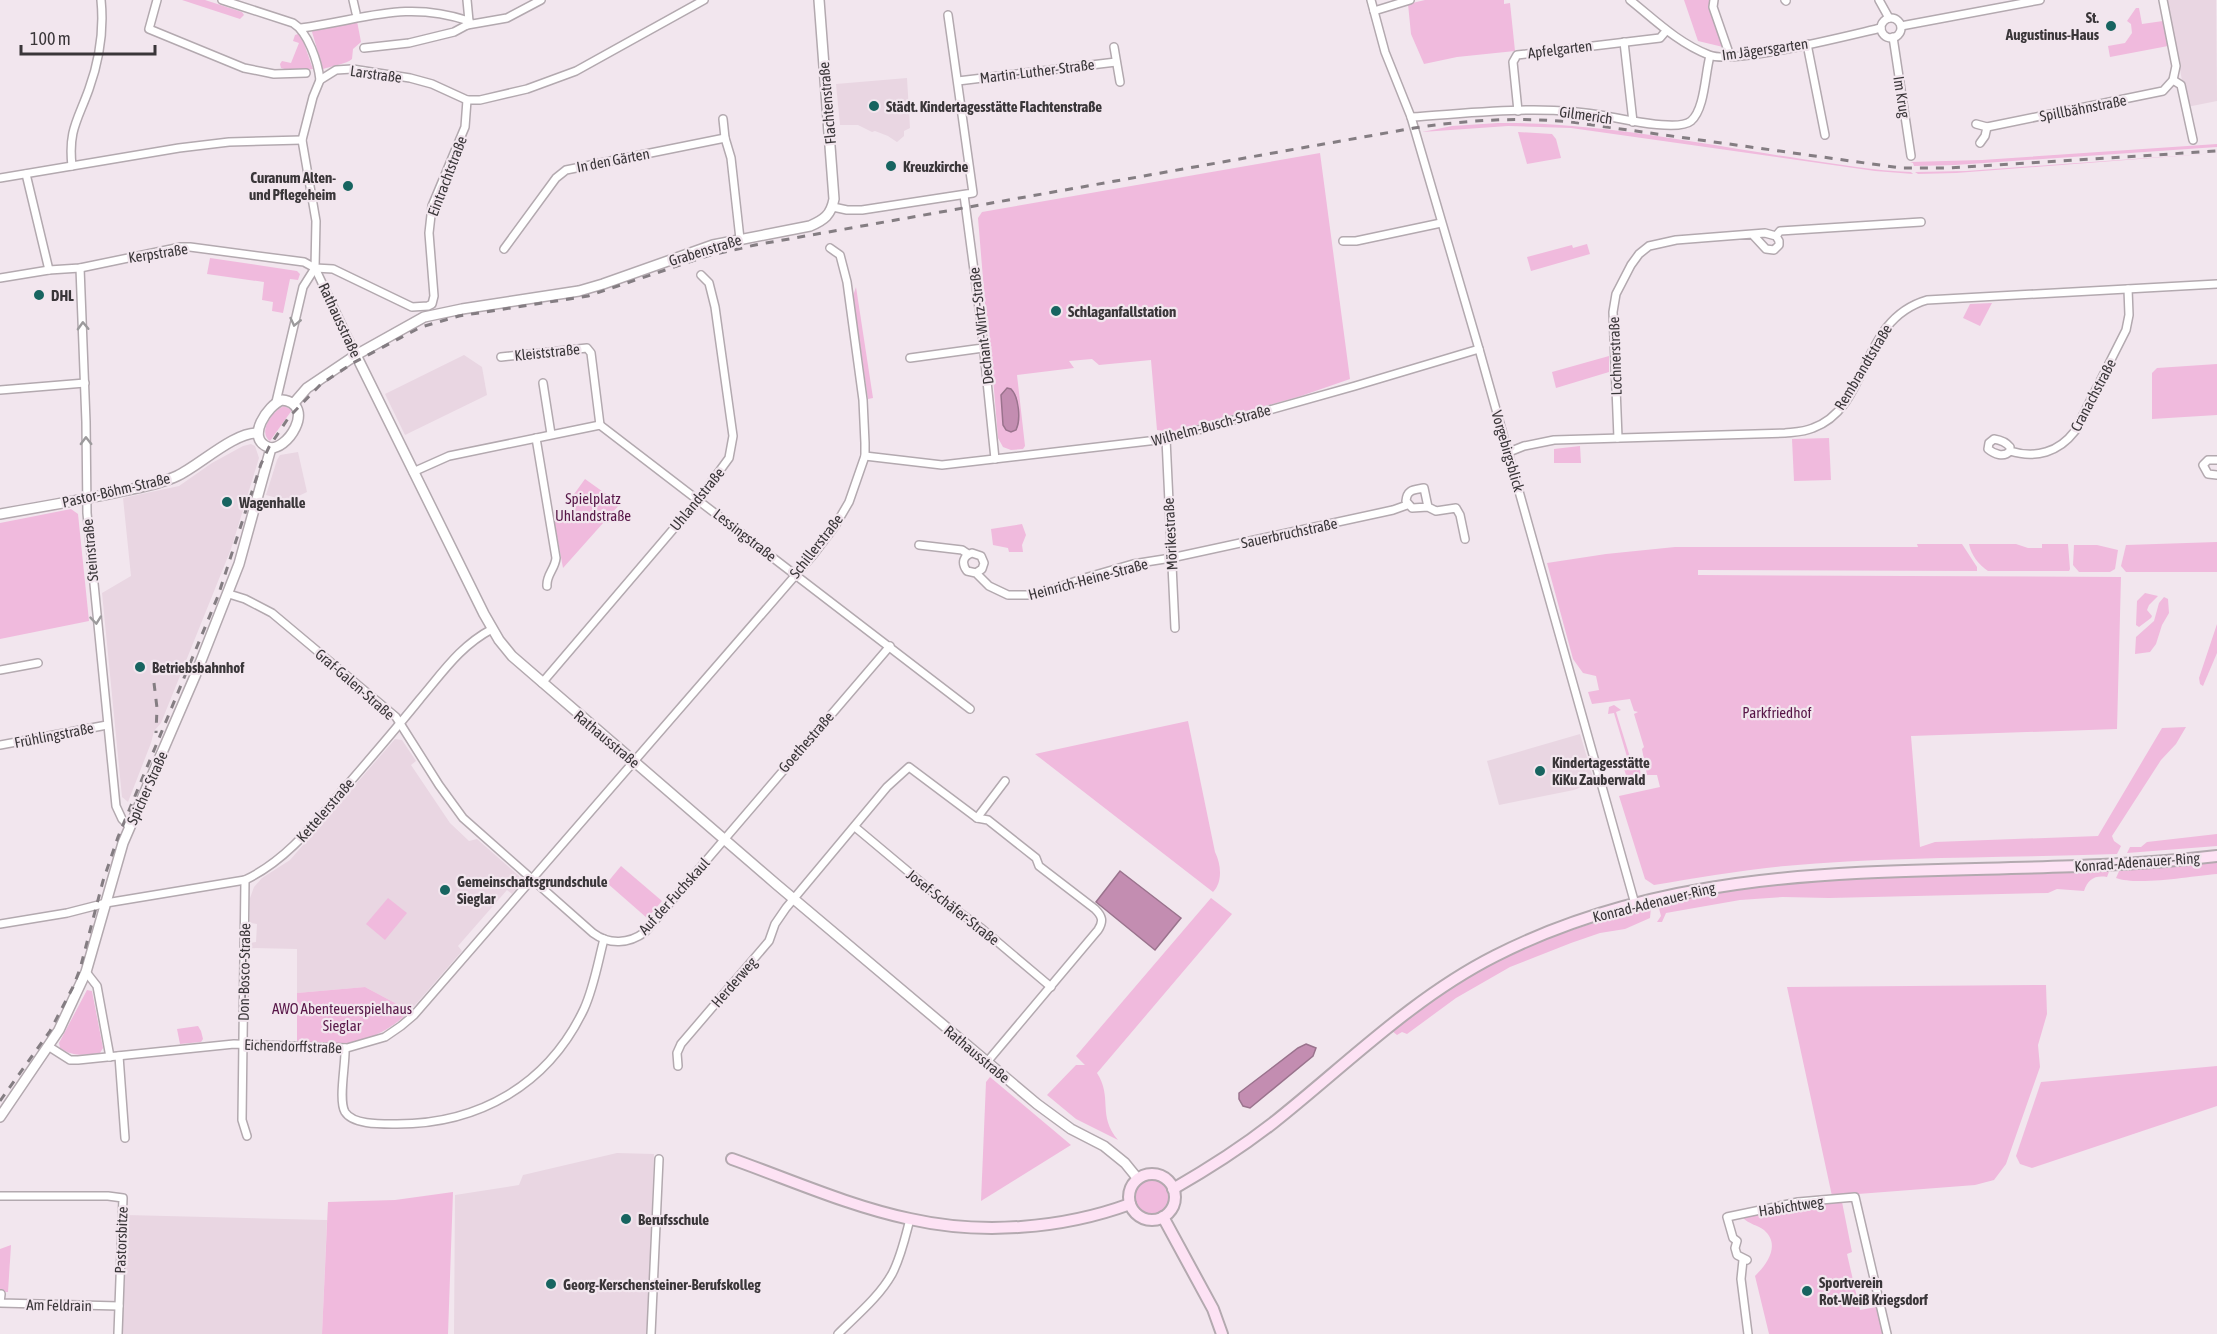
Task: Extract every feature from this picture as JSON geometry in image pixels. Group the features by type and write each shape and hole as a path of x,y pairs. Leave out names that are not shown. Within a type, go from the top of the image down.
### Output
{"main road":[{"name":"Konrad-Adenauer-Ring","path":"1173,1189 1205,1171 1255,1136 1405,1014 1470,970 1525,942 1600,914 1723,884 1834,873 2094,866 2217,856"},
{"path":"732,1160 840,1198 910,1219 953,1226 1019,1227 1095,1215 1130,1204"},
{"path":"1147,1175 1158,1175 1167,1180 1173,1189 1173,1205 1163,1217 1154,1220 1143,1219 1135,1213 1130,1204 1131,1188 1138,1179 1147,1175"},
{"path":"1163,1217 1213,1309 1222,1334"}],"street":[{"path":"157,0 149,29 251,69 274,74 306,74"},
{"path":"0,178 229,142 302,140 312,97 320,80 308,40 301,28 293,23 222,0"},
{"path":"353,0 356,13"},
{"path":"466,0 468,23"},
{"path":"364,48 409,43 454,32 468,23 513,17 541,0"},
{"path":"467,100 480,100 528,88 576,71 704,0"},
{"name":"Flachtenstraße","path":"819,0 833,180 833,207"},
{"name":"Vorgebirgsblick","path":"1371,0 1385,52 1411,117 1479,349 1635,904"},
{"path":"1374,11 1410,0"},
{"name":"Im Jägersgarten","path":"1630,0 1666,31 1710,56 1730,56 1807,44 1881,28"},
{"path":"1714,0 1713,7 1730,56"},
{"path":"1879,0 1889,18 1897,20 1900,26 1899,34 1893,37 1885,35 1881,28 1883,22 1889,18"},
{"path":"1900,26 2040,0"},
{"path":"2163,0 2176,66 2173,80 2181,85 2193,140"},
{"path":"72,166 71,136 94,70 101,31 99,1"},
{"path":"301,28 343,19 385,5"},
{"path":"442,5 468,23"},
{"name":"Martin-Luther-Straße","path":"948,15 973,193 964,195"},
{"name":"Apfelgarten","path":"1518,111 1513,62 1517,55 1660,38 1666,31"},
{"name":"Im Krug","path":"1893,37 1911,156"},
{"path":"1624,42 1633,122"},
{"path":"1807,44 1825,135"},
{"name":"Martin-Luther-Straße","path":"1114,47 1120,82"},
{"name":"Gilmerich","path":"1411,117 1489,110 1539,110 1608,116 1633,122 1672,125 1690,122 1700,106 1710,56"},
{"name":"Martin-Luther-Straße","path":"958,81 1116,62"},
{"name":"Larstraße","path":"320,80 336,70 358,70 432,84 467,100"},
{"name":"Spillbähnstraße","path":"1976,124 1988,127 2157,94 2167,88 2173,80"},
{"name":"Eintrachtstraße","path":"315,268 333,269 412,307 428,306 434,301 429,218 465,127 467,100"},
{"path":"723,119 725,138 731,158 740,239"},
{"path":"1980,143 1988,127"},
{"name":"In den Gärten","path":"504,249 556,178 566,170 725,138"},
{"name":"Rathausstraße","path":"302,140 316,221 315,268 413,472 492,629 512,656 987,1062 1057,1120 1112,1152 1138,1179"},
{"path":"26,174 49,270"},
{"path":"833,207 862,210 964,195"},
{"name":"Dechant-Wirtz-Straße","path":"964,195 995,459"},
{"name":"Grabenstraße","path":"356,355 415,321 432,315 603,285 704,248 810,226 824,220 833,207"},
{"name":"Lochnerstraße","path":"1776,236 1780,231 1922,222"},
{"path":"1343,241 1356,241 1441,223"},
{"name":"Lochnerstraße","path":"1618,438 1613,312 1616,294 1631,265 1645,249 1668,241 1753,236 1765,233 1776,236"},
{"name":"Lochnerstraße","path":"1753,236 1761,246 1769,250 1776,249 1779,245 1776,236"},
{"name":"Kerpstraße","path":"0,278 49,270 80,268 190,247 304,262 315,268"},
{"name":"Schillerstraße","path":"633,761 824,541 845,508 865,456 866,420 846,282 840,255 830,248"},
{"name":"Steinstraße","path":"80,268 89,542 116,806 122,819 130,827"},
{"path":"276,402 282,400 294,403 299,410 297,423 284,443 271,448 262,443 258,433 262,420 276,402 303,287 315,268"},
{"name":"Uhlandstraße","path":"542,683 699,499 725,465 732,450 733,436 713,295 710,282 702,275"},
{"name":"Rembrandtstraße","path":"1509,452 1524,446 1554,440 1785,433 1811,429 1838,411 1889,322 1904,309 1916,304 1938,299 2217,284"},
{"name":"Cranachstraße","path":"2010,452 2029,454 2048,452 2064,444 2076,431 2124,335 2129,315 2128,289"},
{"name":"Kleiststraße","path":"501,357 587,348 591,353 600,425"},
{"path":"910,358 983,348"},
{"name":"Wilhelm-Busch-Straße","path":"865,456 942,465 1166,439 1479,349"},
{"path":"294,403 307,388 356,355"},
{"path":"0,390 85,383"},
{"name":"Kleiststraße","path":"543,384 551,435"},
{"path":"413,472 449,456 600,425"},
{"name":"Lessingstraße","path":"600,425 970,709"},
{"name":"Pastor-Böhm-Straße","path":"0,514 87,499 159,483 198,465 239,438 258,433"},
{"path":"536,438 556,558 547,586"},
{"name":"Mörikestraße","path":"1166,439 1175,628"},
{"name":"Spicher Straße","path":"0,1117 48,1046 68,1012 86,972 123,843 229,594 271,448"},
{"path":"2217,460 2208,460 2203,465 2208,474 2217,475"},
{"name":"Sauerbruchstraße","path":"1407,505 1406,498 1410,491 1424,488 1428,507"},
{"name":"Sauerbruchstraße","path":"1171,558 1393,510 1407,505 1414,509 1428,507 1434,511 1456,508 1460,515 1465,539"},
{"path":"919,545 962,550 968,554 977,553 983,559 984,566 976,573"},
{"name":"Heinrich-Heine-Straße","path":"968,554 964,558 964,567 967,571 976,573 989,586 1002,593 1024,597 1044,593 1113,569 1171,558"},
{"name":"Graf-Galen-Straße","path":"229,594 245,599 272,613 396,717 457,812 532,879"},
{"name":"Kettelerstraße","path":"0,924 67,913 106,903 245,880 272,864 294,846 461,651 476,638 492,629"},
{"name":"Goethestraße","path":"724,839 890,646"},
{"path":"0,670 38,663"},
{"name":"Frühlingstraße","path":"0,745 107,725"},
{"name":"Eichendorffstraße","path":"48,1046 70,1060 243,1044 345,1048 385,1037 408,1021 633,761"},
{"name":"Herderweg","path":"678,1066 677,1053 681,1044 769,941 774,924 887,787 909,766 977,818"},
{"path":"987,1062 1098,930 1102,918 1096,910 1039,866 1036,858 988,820 977,818 1005,781"},
{"name":"Josef-Schäfer-Straße","path":"855,827 1051,987"},
{"name":"Auf der Fuchskaul","path":"604,939 624,942 645,932 724,839"},
{"path":"345,1048 342,1102 345,1112 352,1118 390,1124 450,1119 474,1111 510,1094 547,1066 567,1041 587,1001 604,939 580,923 532,879"},
{"name":"Don-Bosco-Straße","path":"245,880 242,1120 247,1136"},
{"path":"86,972 97,986 110,1057"},
{"path":"119,1056 125,1138"},
{"path":"651,1334 659,1159"},
{"name":"Pastorsbitze","path":"0,1196 123,1198 118,1334"},
{"name":"Habichtweg","path":"1748,1334 1741,1279 1745,1260 1735,1252 1737,1241 1733,1238 1727,1217 1798,1202 1855,1197 1887,1334"},
{"path":"838,1334 878,1293 891,1276 898,1262 910,1219"},
{"name":"Am Feldrain","path":"0,1294 0,1303 119,1306"}],"shaded area":[{"path":"2167,0 2216,0 2217,101 2187,107"},
{"name":"Städt. Kindertagesstätte Flachtenstraße","path":"907,78 910,128 904,131 904,136 897,142 888,136 858,125 840,125 836,84"},
{"path":"464,355 482,367 487,395 405,435 385,394"},
{"path":"1007,388 1014,393 1018,409 1018,426 1011,432 1003,425 1001,395"},
{"path":"251,444 255,446 259,458 231,549 161,723 154,731 128,802 122,797 102,593 131,576 123,498 179,486 212,463"},
{"path":"298,452 307,492 288,501 266,495 280,455"},
{"name":"Kindertagesstätte KiKu Zauberwald","path":"1580,734 1594,781 1592,783 1574,790 1499,805 1487,761"},
{"path":"395,739 402,740 416,761 411,765 450,823 469,841 477,839 519,876 519,885 512,894 507,890 458,946 462,951 410,1011 365,987 297,993 297,949 249,948 249,943 256,942 257,924 250,923 250,898 254,887 262,878 290,860"},
{"path":"1120,871 1181,918 1155,950 1096,902"},
{"path":"1306,1044 1316,1048 1313,1056 1250,1108 1243,1106 1239,1093"},
{"name":"Georg-Kerschensteiner-Berufskolleg","path":"617,1153 654,1154 647,1334 454,1334 455,1195 519,1185 523,1175"},
{"path":"126,1215 327,1220 322,1334 120,1334"}],"green space":[{"path":"182,0 205,0 242,12 244,15 240,19"},
{"path":"1425,0 1504,0 1504,4 1510,3 1515,51 1457,57 1424,64 1411,34 1408,4"},
{"path":"1684,0 1710,0 1709,6 1723,47 1698,41"},
{"path":"2136,8 2139,8 2142,24 2163,21 2168,46 2110,57 2108,46 2125,43 2132,33 2131,24 2127,21"},
{"path":"355,20 361,42 353,49 352,59 323,69 312,32 314,29"},
{"path":"295,35 301,35 313,69 294,72 281,68 280,64 282,61 291,63 299,43 293,41"},
{"path":"1498,123 1612,130 1913,174 1875,171 1571,128 1508,126 1422,132 1452,126"},
{"path":"1518,132 1552,134 1556,139 1561,158 1527,164"},
{"path":"2217,144 2217,147 1955,165 1914,166 1910,162 1982,160"},
{"path":"1320,153 1350,379 1301,396 1172,432 1157,430 1151,360 1099,365 1092,359 1069,361 1074,368 1017,375 1025,446 1023,449 1011,450 1003,447 998,438 986,315 978,218 982,212"},
{"path":"2217,153 1956,173 1918,174 1915,172 1966,171"},
{"path":"1587,244 1590,254 1531,271 1527,257 1572,245 1573,248"},
{"path":"210,258 297,271 300,274 298,280 290,279 283,313 272,311 273,302 262,300 264,282 207,274"},
{"path":"856,287 873,398 868,399 853,296"},
{"path":"1992,303 1980,326 1963,318 1970,304"},
{"path":"1609,356 1609,372 1556,388 1552,372"},
{"path":"2217,364 2217,415 2152,419 2152,373 2157,368"},
{"path":"284,406 292,410 270,441 265,432 268,422 275,412"},
{"path":"1829,438 1831,480 1794,481 1792,439"},
{"path":"1580,446 1581,463 1554,463 1554,449"},
{"name":"Spielplatz Uhlandstraße","path":"585,479 620,504 563,568 554,520 575,516 572,497"},
{"path":"71,509 78,514 89,621 0,639 0,523"},
{"path":"1022,524 1026,535 1022,545 1023,552 1009,552 1008,548 993,545 991,529"},
{"path":"2217,542 2217,572 2126,572 2121,566 2126,545"},
{"name":"Parkfriedhof","path":"1917,544 1962,544 1977,567 1977,571 1698,570 1698,575 2121,577 2117,729 1911,736 1920,847 1935,842 2098,836 2162,728 2186,727 2176,744 2161,760 2112,836 2114,841 2121,846 2117,854 1868,860 1769,868 1654,885 1645,879 1619,796 1660,787 1657,775 1647,775 1642,749 1644,747 1634,714 1638,712 1634,711 1630,699 1592,704 1588,692 1599,690 1596,676 1583,673 1573,659 1547,563 1675,547 1918,547"},
{"path":"1969,544 2016,544 2028,548 2042,548 2042,544 2068,544 2070,569 2069,571 1988,571 1976,559"},
{"path":"2074,545 2097,545 2118,550 2115,569 2110,572 2079,572 2073,565"},
{"path":"2145,593 2158,596 2147,610 2151,618 2139,627 2136,625 2137,601"},
{"path":"2164,597 2168,599 2169,613 2162,625 2156,644 2150,652 2135,654 2136,637 2154,621 2159,603"},
{"path":"2217,624 2217,653 2203,686 2199,678"},
{"path":"1614,705 1621,710 1616,712 1634,770 1640,769 1641,777 1636,781 1627,778 1624,769 1631,770 1614,713 1608,714 1609,707"},
{"path":"1188,721 1220,867 1220,878 1213,892 1035,754"},
{"path":"2217,834 2217,846 2127,853 2130,847 2141,847 2147,842"},
{"path":"2217,862 2217,874 2151,881 2116,878 2120,869"},
{"path":"621,866 662,901 647,918 607,883"},
{"path":"2110,869 2107,877 2093,879 2084,891 2057,889 2048,893 1783,897 1740,900 1666,913 1662,922 1657,922 1661,916 1658,905 1721,889 1830,878"},
{"path":"388,898 407,913 385,940 366,924"},
{"path":"1211,898 1232,914 1097,1073 1104,1090 1108,1122 1118,1140 1076,1119 1047,1095 1076,1065 1085,1065 1076,1056"},
{"path":"1651,907 1650,918 1625,929 1600,933 1571,943 1510,967 1456,998 1407,1034 1402,1032 1397,1035 1392,1031 1429,1003 1481,969 1513,953 1571,930"},
{"path":"2046,985 2047,1014 2038,1045 2040,1067 2006,1164 1994,1180 1975,1185 1832,1196 1787,987"},
{"name":"AWO Abenteuerspielhaus Sieglar","path":"365,987 410,1011 387,1029 359,1041 339,1044 297,1042 297,993"},
{"path":"87,990 92,991 103,1048 100,1053 74,1054 60,1048 59,1043"},
{"path":"198,1026 203,1039 201,1042 180,1044 177,1029"},
{"path":"2217,1066 2217,1106 2032,1168 2020,1164 2016,1156 2041,1082"},
{"path":"990,1077 1071,1145 981,1201 986,1082"},
{"path":"1152,1180 1164,1185 1169,1197 1164,1209 1152,1214 1140,1209 1135,1197 1140,1185"},
{"path":"453,1192 448,1334 322,1334 328,1202 395,1200"},
{"path":"1842,1202 1852,1252 1847,1254 1860,1310 1876,1307 1883,1334 1769,1334 1755,1276 1768,1260 1772,1248 1771,1242 1764,1230 1743,1218 1798,1205"},
{"path":"11,1245 8,1292 0,1292 0,1249"}],"railway":[{"path":"0,1101 50,1031 73,987 118,837 218,596 261,464 269,447 289,417 321,384 353,363 421,327 459,316 588,296 707,256 755,245 1453,123 1492,120 1571,122 1901,168 1948,168 2217,151"},
{"path":"154,683 157,708 156,733"}],"place":[{"name":"St. Augustinus-Haus","path":"2111,26"},
{"name":"Städt. Kindertagesstätte Flachtenstraße","path":"874,106"},
{"name":"Kreuzkirche","path":"891,166"},
{"name":"Curanum Alten- und Pflegeheim","path":"348,186"},
{"name":"DHL","path":"39,295"},
{"name":"Schlaganfallstation","path":"1056,311"},
{"name":"Wagenhalle","path":"227,502"},
{"name":"Betriebsbahnhof","path":"140,667"},
{"name":"Kindertagesstätte KiKu Zauberwald","path":"1540,771"},
{"name":"Gemeinschaftsgrundschule Sieglar","path":"445,890"},
{"name":"Berufsschule","path":"626,1219"},
{"name":"Georg-Kerschensteiner-Berufskolleg","path":"551,1284"},
{"name":"Sportverein Rot-Weiß Kriegsdorf","path":"1807,1291"}]}
